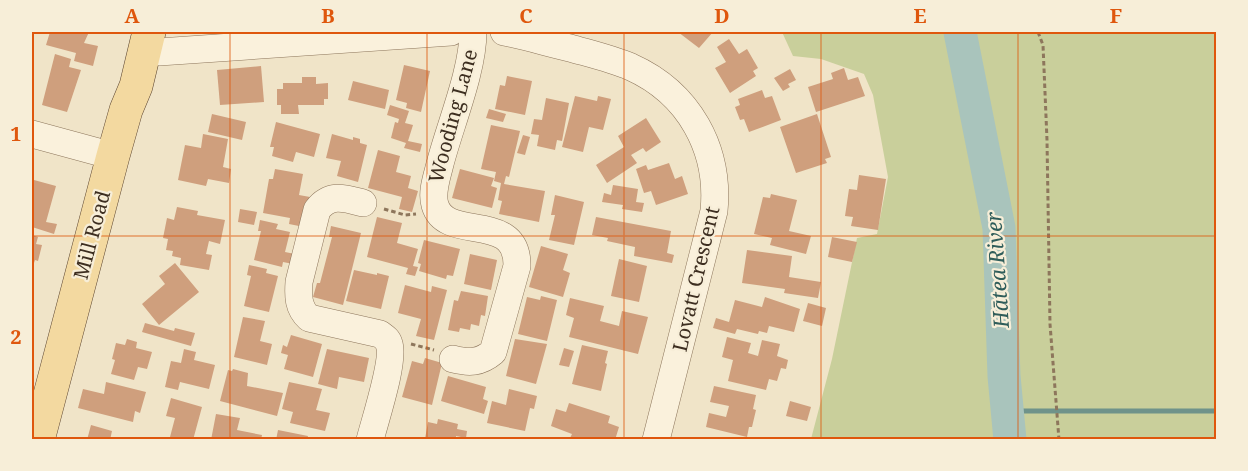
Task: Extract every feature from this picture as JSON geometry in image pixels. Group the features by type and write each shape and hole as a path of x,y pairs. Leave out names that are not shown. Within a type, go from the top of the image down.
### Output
{"main road":[{"name":"Mill Road","path":"38,440 112,156 136,86 147,41"}],"street":[{"path":"147,41 159,52 451,32"},
{"name":"Wooding Lane","path":"453,359 467,362 478,361 493,352 517,266 517,255 510,240 499,233 449,221 437,211 434,202 433,191 473,49 473,32"},
{"name":"Lovatt Crescent","path":"504,32 611,59 655,80 683,105 699,127 707,146 714,180 714,211 656,440"},
{"path":"32,134 112,156"},
{"path":"363,203 339,197 331,198 317,210 298,282 299,304 309,318 380,334 389,341 391,352 389,365 372,434"}],"path":[{"path":"1038,32 1043,45 1050,324 1059,440"},
{"path":"363,203 405,215 437,211"},
{"path":"389,341 402,341 449,354 453,359"}],"green space":[{"path":"782,32 1216,32 1216,439 811,439 832,359 857,238 877,234 888,177 873,95 864,74 821,59 793,56"}],"building":[{"path":"50,32 89,32 84,43 98,46 93,66 74,61 76,53 46,45"},
{"path":"678,32 713,32 699,48"},
{"path":"729,39 739,54 747,49 758,68 753,71 756,76 730,93 715,68 726,62 717,47"},
{"path":"55,54 71,59 69,67 81,70 67,112 42,105"},
{"path":"404,65 430,71 421,112 406,108 407,103 396,100"},
{"path":"261,66 264,102 220,105 217,70"},
{"path":"844,68 848,80 858,77 865,96 816,112 808,87 833,79 831,73"},
{"path":"790,69 796,80 788,84 790,87 783,91 774,78"},
{"path":"507,76 532,81 525,115 495,109 500,85 505,86"},
{"path":"302,77 316,77 316,84 328,83 328,99 324,99 324,105 298,105 299,114 281,114 281,105 277,105 277,89 283,89 283,83 302,83"},
{"path":"353,81 389,90 385,109 348,100"},
{"path":"762,90 765,98 772,96 781,120 749,132 744,119 740,120 735,107 740,105 738,99"},
{"path":"575,96 597,101 598,96 611,99 603,130 589,127 583,152 562,147"},
{"path":"546,98 569,103 562,141 557,140 555,150 537,146 539,135 531,134 534,119 542,120"},
{"path":"390,105 409,111 405,123 413,125 408,141 422,144 420,152 404,148 406,143 391,138 395,122 398,123 399,119 387,115"},
{"path":"489,109 506,114 503,122 486,118"},
{"path":"212,114 246,122 242,140 208,132"},
{"path":"817,114 831,157 825,159 827,163 796,173 780,127"},
{"path":"646,118 661,142 646,152 643,148 631,155 637,163 607,183 596,165 624,147 618,136"},
{"path":"276,122 320,134 314,157 296,152 293,162 272,156 274,147 270,147"},
{"path":"491,125 520,131 509,177 506,176 504,184 545,191 539,222 499,214 502,201 498,200 501,183 494,181 496,172 481,169"},
{"path":"203,134 228,139 223,167 231,169 229,183 208,179 206,186 178,180 185,145 201,148"},
{"path":"332,134 353,140 353,137 360,139 360,143 367,145 358,182 337,176 341,161 326,158"},
{"path":"523,135 530,137 525,155 517,153"},
{"path":"378,150 400,156 396,172 411,176 408,188 418,191 412,212 399,209 402,197 368,188"},
{"path":"669,163 675,179 682,176 688,194 656,205 651,191 644,193 636,169 646,165 648,170"},
{"path":"275,169 303,174 299,195 310,197 304,227 289,224 290,218 263,213 269,179 273,179"},
{"path":"460,169 494,178 491,186 497,188 492,208 452,198"},
{"path":"859,175 886,179 878,230 851,226 853,217 845,216 849,189 857,190"},
{"path":"34,180 56,186 46,222 57,224 54,234 32,227"},
{"path":"613,185 638,189 636,202 644,203 642,212 622,209 623,205 602,202 604,193 611,195"},
{"path":"771,194 797,200 789,231 811,236 806,254 770,245 772,238 754,234 763,197 770,198"},
{"path":"555,195 584,202 574,245 549,240 555,215 551,215"},
{"path":"177,207 198,211 197,215 225,220 220,244 209,241 206,254 212,255 209,270 180,265 181,258 172,256 173,251 166,250 168,239 163,238 167,218 174,220"},
{"path":"240,209 257,212 254,225 238,222"},
{"path":"377,217 402,223 397,243 418,249 413,266 418,267 415,276 406,274 408,268 367,257"},
{"path":"596,217 671,231 667,253 674,255 672,263 634,256 635,247 592,235"},
{"path":"260,220 278,224 276,229 290,232 285,252 295,254 293,264 283,262 282,267 254,260 261,231 258,231"},
{"path":"331,226 361,233 343,305 313,297 317,283 320,283 332,237 329,237"},
{"path":"32,235 38,237 36,244 42,245 38,261 35,260 32,269"},
{"path":"832,237 857,242 852,262 828,257"},
{"path":"424,240 460,249 453,276 447,275 446,279 419,271 421,264 418,263"},
{"path":"541,246 568,254 563,270 570,273 563,297 529,287"},
{"path":"747,250 792,256 789,277 821,282 818,298 784,293 785,289 742,283"},
{"path":"470,254 497,260 491,290 464,284"},
{"path":"619,259 647,266 639,302 611,296"},
{"path":"175,263 199,292 159,325 142,304 165,284 159,276"},
{"path":"249,265 267,269 266,273 278,276 269,312 244,306 251,276 247,275"},
{"path":"354,270 389,276 381,309 346,301"},
{"path":"405,285 431,292 432,286 447,290 434,340 416,336 421,319 398,313"},
{"path":"461,291 488,296 485,316 481,315 479,326 471,324 470,330 460,328 459,332 448,330 454,300 458,301"},
{"path":"541,296 557,300 547,341 518,334 527,297 540,300"},
{"path":"765,297 800,309 794,332 769,326 767,333 759,331 758,334 737,329 735,334 713,328 716,318 729,322 735,300 762,307"},
{"path":"570,298 604,306 600,321 619,326 622,311 648,317 638,354 569,337 574,318 566,315"},
{"path":"808,303 826,308 822,326 803,321"},
{"path":"243,317 265,321 260,341 272,344 267,365 234,357"},
{"path":"145,323 174,331 175,328 195,333 191,346 142,332"},
{"path":"291,335 322,344 313,377 284,369 288,355 281,353 283,345 287,347"},
{"path":"727,337 751,343 748,353 758,356 762,340 780,344 777,356 788,360 786,369 781,368 777,381 769,379 766,390 728,381 733,360 722,357"},
{"path":"127,339 137,342 136,348 152,352 147,369 138,367 134,380 111,374 116,343 125,345"},
{"path":"515,339 547,344 536,384 506,376"},
{"path":"582,345 608,351 601,391 572,384"},
{"path":"564,348 574,351 569,367 559,365"},
{"path":"184,349 196,352 194,360 215,365 209,389 180,382 178,390 165,387 171,361 181,363"},
{"path":"327,349 369,358 364,382 339,377 337,389 318,384"},
{"path":"425,358 442,363 432,405 402,397 412,361 423,364"},
{"path":"228,370 248,373 247,386 283,393 277,416 220,401"},
{"path":"448,376 486,387 483,399 488,401 484,414 441,401"},
{"path":"106,382 146,392 140,413 135,411 133,422 78,408 83,389 104,394"},
{"path":"289,382 322,389 316,410 330,413 325,431 290,423 293,412 282,409"},
{"path":"714,386 756,395 753,409 756,410 747,437 706,427 709,413 726,417 729,406 710,402"},
{"path":"509,389 537,396 534,409 530,408 525,431 487,423 492,401 506,405"},
{"path":"171,398 202,407 193,440 170,437 175,418 166,416"},
{"path":"790,401 811,407 807,421 786,416"},
{"path":"569,403 610,416 608,423 619,427 615,440 574,440 570,438 572,434 551,426 556,409 566,412"},
{"path":"216,414 240,418 237,430 262,435 261,440 211,440"},
{"path":"438,419 458,424 457,429 467,431 466,438 456,436 456,440 425,439 428,422 437,424"},
{"path":"91,425 112,431 110,440 87,440"},
{"path":"278,430 308,436 307,440 276,440"}],"waterway":[{"name":"Hātea River","path":"960,32 999,228 1004,376 1010,440"},
{"path":"1008,411 1216,411"}]}
